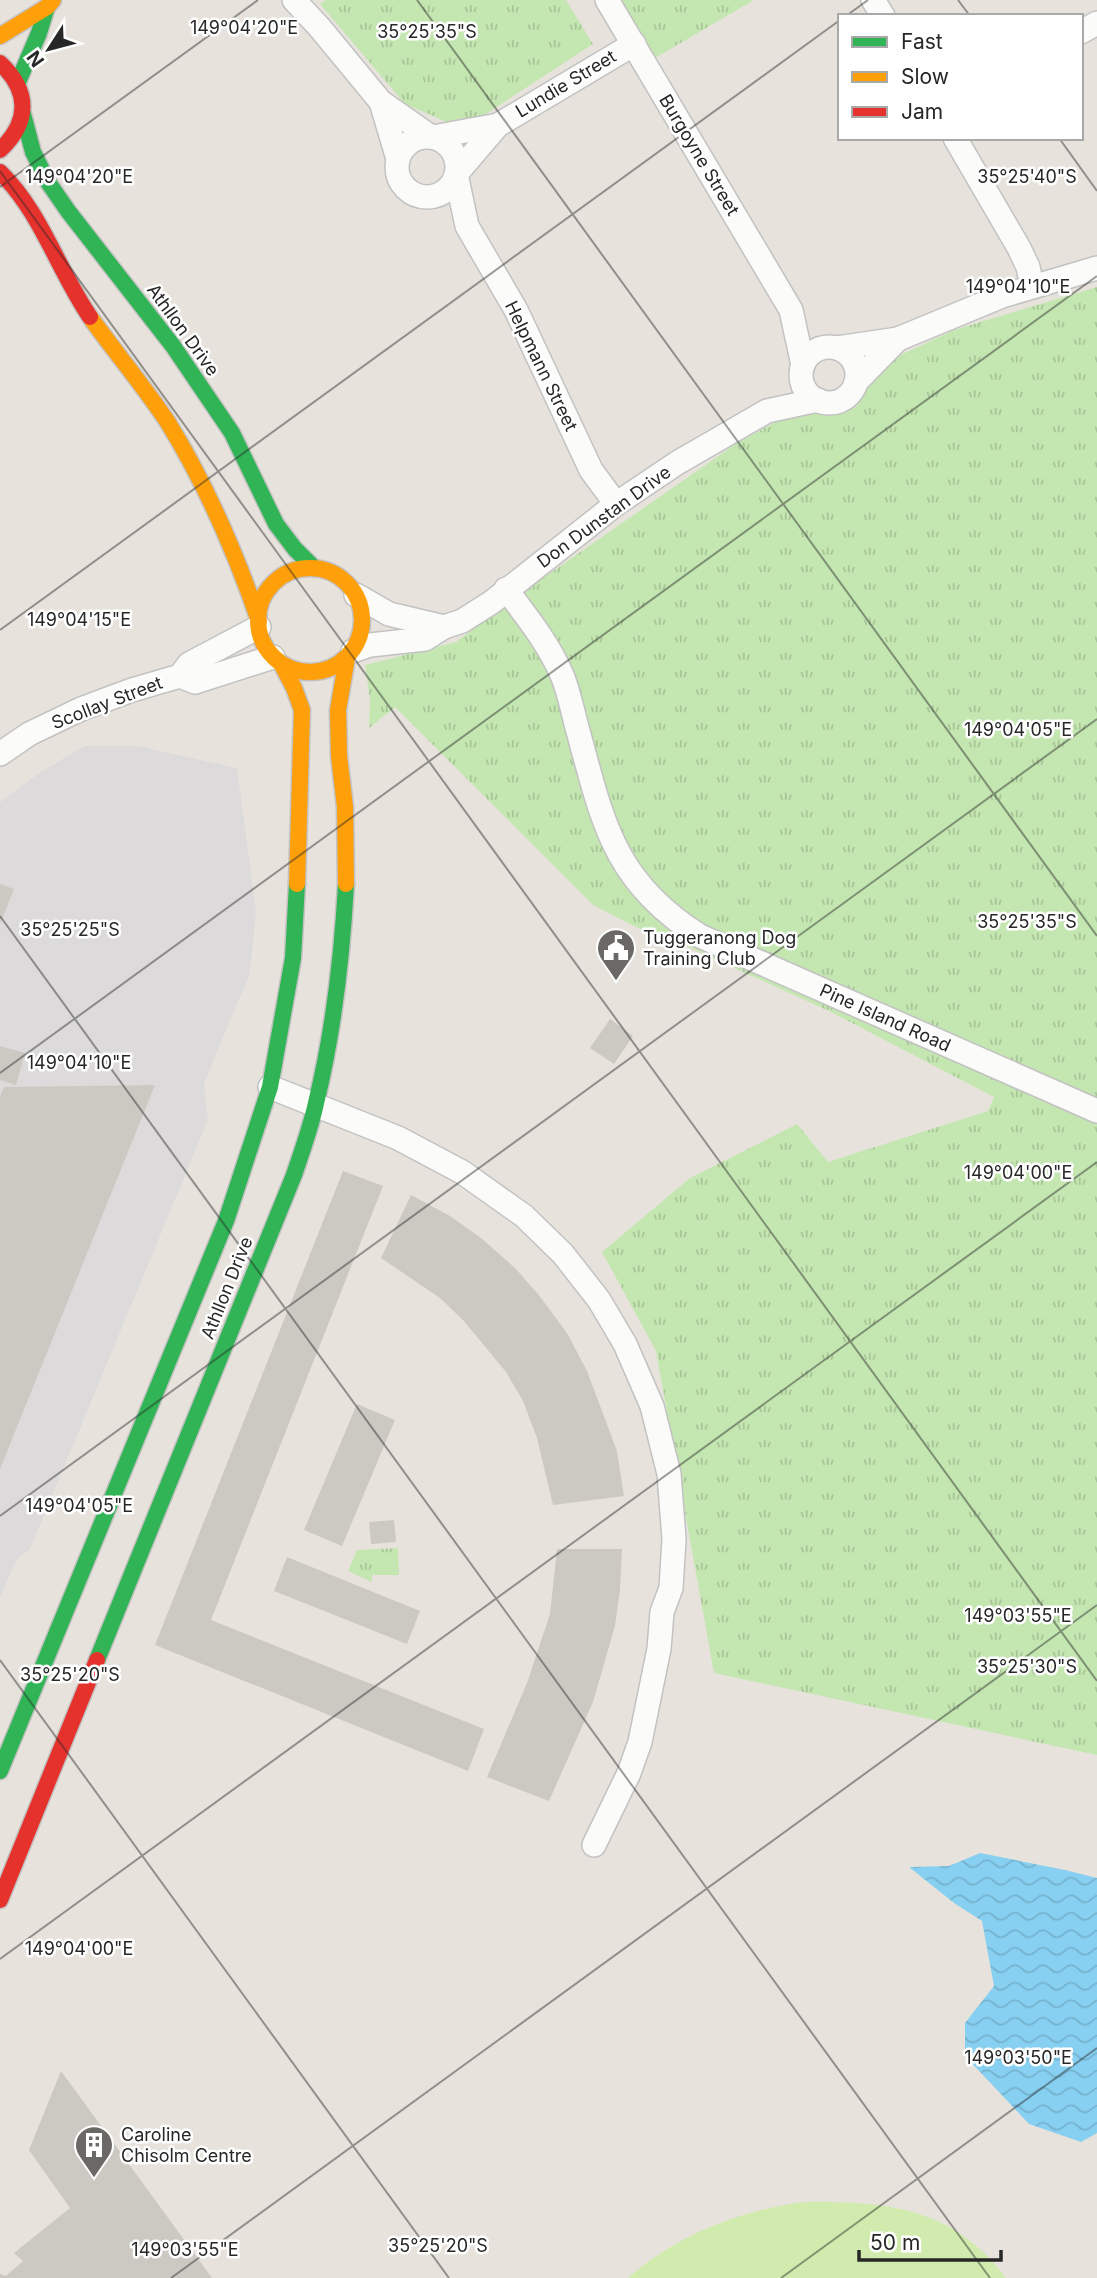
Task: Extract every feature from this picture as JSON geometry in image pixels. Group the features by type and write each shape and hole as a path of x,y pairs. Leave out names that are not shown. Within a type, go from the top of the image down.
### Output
{"main road":[{"path":"0,36 50,3"},
{"path":"18,82 50,3"},
{"path":"0,63 18,82"},
{"name":"Athllon Drive","path":"18,82 33,152 48,182 173,346 232,433 276,524 314,568"},
{"path":"0,150 16,135 23,114"},
{"path":"0,172 23,196 69,284 165,419 193,467 229,538 259,624"},
{"path":"314,568 339,576 349,584 356,595 363,620 361,632 350,654 338,665 316,673 293,670 277,661 260,637 259,624 262,600 268,589 289,572 314,568"},
{"name":"Athllon Drive","path":"0,1900 294,1175 316,1105 331,1032 342,956 346,881 345,807 339,756 338,710 350,654"},
{"name":"Athllon Drive","path":"0,1771 226,1221 270,1087 293,958 302,710 294,688 277,661"}],"street":[{"path":"294,0 381,102 432,137 447,144 452,150 456,157 457,173 454,181 438,195 424,197 402,184 397,168 398,159 410,142 417,138 432,137"},
{"name":"Burgoyne Street","path":"607,0 791,310 803,365"},
{"name":"Lundie Street","path":"457,173 498,125 634,44"},
{"path":"381,102 398,159"},
{"name":"Lundie Street","path":"432,137 498,125"},
{"path":"956,140 1020,248 1032,286"},
{"name":"Helpmann Street","path":"457,173 467,226 516,310 591,470 616,504"},
{"name":"Helpmann Street","path":"424,197 467,226"},
{"path":"898,339 856,382 848,396 841,400 818,400 811,396 802,382 803,365 813,352 827,347 898,339 1002,296 1097,268"},
{"name":"Burgoyne Street","path":"791,310 836,348"},
{"path":"836,348 851,357 855,365 856,382"},
{"name":"Don Dunstan Drive","path":"766,411 803,365"},
{"name":"Don Dunstan Drive","path":"350,654 370,645 425,639 444,627 462,621 616,504 677,463 766,411 818,400"},
{"name":"Pine Island Road","path":"506,589 544,639 562,676 599,806 614,846 624,864 650,897 682,925 700,936 1097,1111"},
{"path":"356,595 389,614 444,627"},
{"name":"Scollay Street","path":"0,754 29,734 81,709 180,676 189,664 259,624"},
{"name":"Scollay Street","path":"180,676 195,682 277,661"},
{"path":"270,1087 398,1138 462,1172 524,1216 563,1254 599,1300 625,1344 652,1406 669,1474 674,1539 671,1588 662,1612 659,1649 640,1742 629,1773 594,1845"}],"shaded area":[{"path":"84,746 138,746 237,768 256,911 250,973 204,1083 208,1120 30,1549 17,1559 0,1597 0,802 38,774"}],"green space":[{"path":"326,0 566,0 593,44 463,129 405,104 320,4"},
{"path":"621,0 754,0 655,58"},
{"path":"1097,287 1097,1755 714,1673 656,1351 602,1252 690,1178 797,1124 828,1162 988,1111 994,1097 829,1011 684,945 644,931 593,905 395,707 369,728 370,700 365,665 456,642 513,599 737,443 781,419 812,411 827,416 856,407 881,364 954,330"},
{"path":"398,1548 399,1575 372,1575 372,1582 348,1571 357,1550"},
{"path":"804,2202 863,2203 916,2213 940,2222 964,2236 985,2254 1006,2278 628,2278 667,2249 710,2227 756,2211"}],"water":[{"path":"980,1853 1097,1878 1097,2133 1081,2142 1029,2124 965,2056 965,2023 994,1986 982,1921 954,1903 909,1867 949,1866"}],"building":[{"path":"0,884 14,889 0,924"},
{"path":"610,1019 633,1036 614,1064 590,1048"},
{"path":"0,1046 25,1053 16,1085 0,1080"},
{"path":"155,1085 0,1469 0,1096 4,1087"},
{"path":"343,1171 383,1186 211,1620 484,1729 468,1771 155,1645"},
{"path":"411,1195 450,1216 481,1238 515,1268 567,1333 587,1371 617,1451 624,1496 553,1505 537,1438 523,1401 506,1372 463,1320 440,1298 381,1258"},
{"path":"357,1404 395,1420 342,1546 304,1530"},
{"path":"394,1520 396,1542 371,1544 369,1522"},
{"path":"557,1549 622,1549 615,1626 593,1702 549,1801 487,1777 527,1683 550,1614"},
{"path":"287,1557 420,1611 407,1644 274,1591"},
{"name":"Caroline Chisolm Centre","path":"61,2071 212,2278 0,2278 0,2274 6,2276 23,2261 14,2253 70,2208 29,2150"}],"traffic: fast":[{"path":"18,82 47,7"},
{"path":"23,114 33,152 48,182 173,346 232,433 276,524 314,568"},
{"path":"0,1771 226,1221 270,1087 293,958 297,884"},
{"path":"97,1660 294,1175 306,1139 332,1021 346,884"}],"traffic: slow":[{"path":"0,36 47,7 53,0"},
{"path":"90,317 158,408 181,445 219,518 259,621"},
{"path":"310,568 330,572 347,583 358,600 362,620 358,640 347,657 330,668 310,672 290,668 273,657 262,640 258,620 262,600 273,583 290,572 310,568"},
{"path":"346,884 345,807 339,756 338,710 347,658"},
{"path":"282,665 302,710 297,884"}],"traffic: jam":[{"path":"0,63 17,84 22,106 17,129 0,150"},
{"path":"0,172 27,205 90,317"},
{"path":"0,1900 97,1660"}],"place":[{"name":"Tuggeranong Dog Training Club","path":"616,982"},
{"name":"Caroline Chisolm Centre","path":"94,2179"}]}
